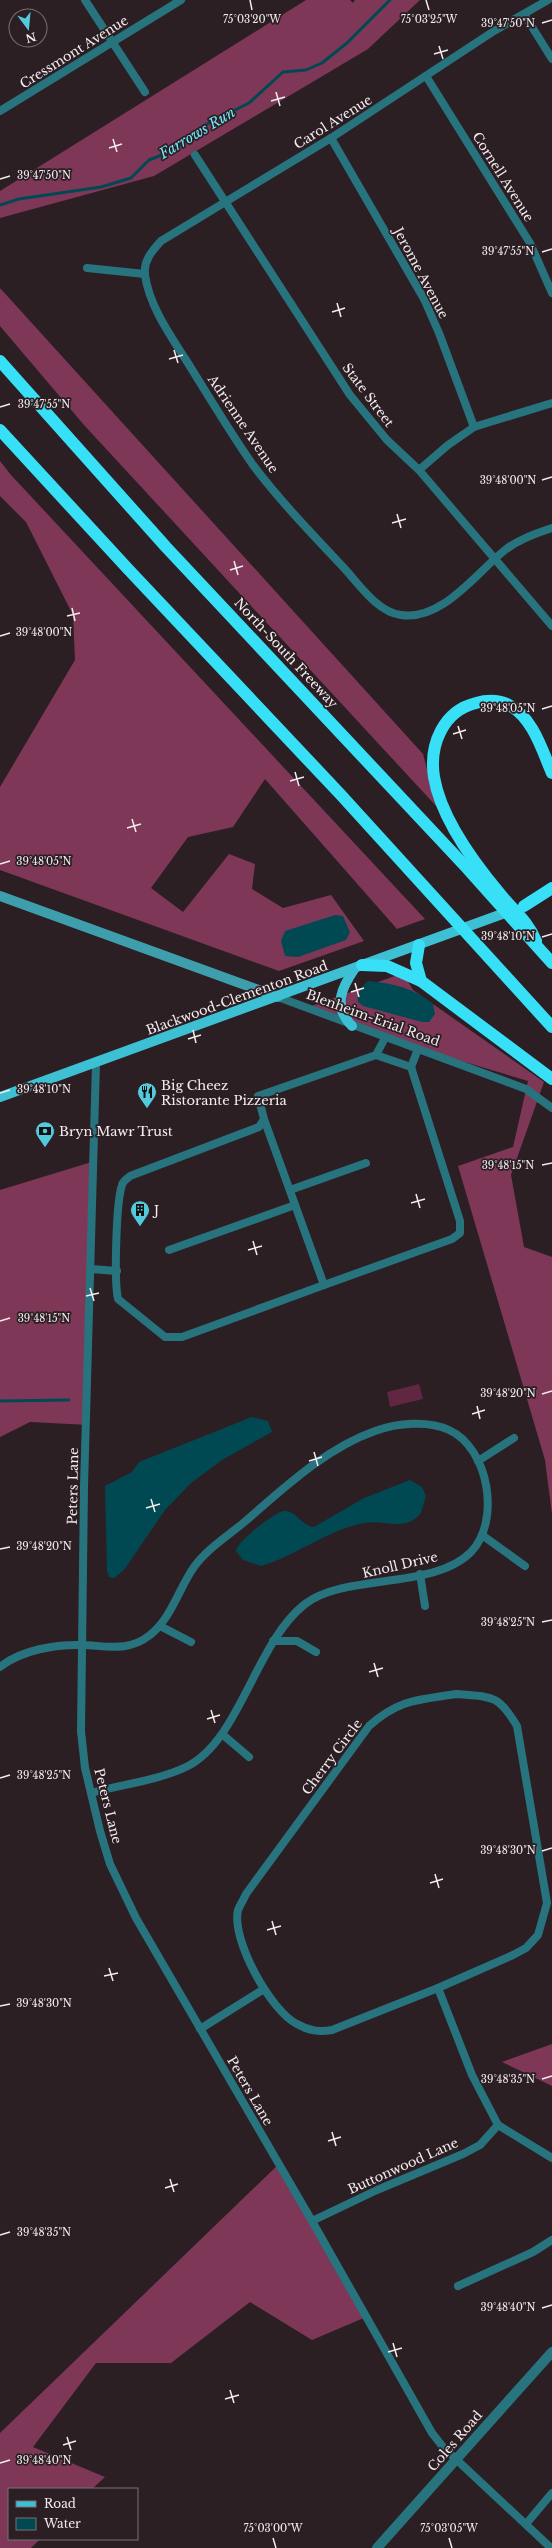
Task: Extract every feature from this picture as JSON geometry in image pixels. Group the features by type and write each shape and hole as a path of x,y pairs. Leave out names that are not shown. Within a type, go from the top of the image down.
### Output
{"highway":[{"name":"North-South Freeway","path":"0,361 166,547 465,866 497,896"},
{"path":"0,430 128,569 341,795 552,1027"},
{"path":"552,773 528,722 508,705 485,700 473,703 449,718 440,730 433,761 434,777 439,794 455,830 497,896 526,928 539,949 552,963"},
{"path":"524,906 552,888"},
{"path":"419,945 416,964 421,981"},
{"path":"359,966 387,966 421,981 552,1079"}],"main road":[{"name":"Blenheim-Erial Road","path":"0,896 278,997"},
{"name":"Blackwood-Clementon Road","path":"0,1097 96,1064 552,896"},
{"path":"352,1026 344,1013 340,998 343,986 359,966"}],"street":[{"path":"85,0 111,43 145,92"},
{"name":"Cressmont Avenue","path":"0,111 181,0"},
{"name":"Carol Avenue","path":"144,274 146,260 161,241 331,138 426,76 548,0"},
{"path":"524,14 552,59"},
{"name":"Cornell Avenue","path":"426,76 530,243 552,293"},
{"name":"Jerome Avenue","path":"331,138 424,300 439,333 474,427"},
{"name":"State Street","path":"195,155 224,203 252,243 350,395 387,440 419,470 552,626"},
{"path":"87,268 144,274"},
{"name":"Adrienne Avenue","path":"144,274 150,296 178,346 226,425 254,466 381,607 398,615 418,617 439,608 518,542 552,528"},
{"path":"419,470 448,445 474,427 552,403"},
{"name":"Blenheim-Erial Road","path":"278,997 385,1038 438,1054 526,1089 552,1108"},
{"path":"376,1055 385,1038"},
{"path":"264,1119 259,1127 130,1176 122,1183 119,1196 117,1271 118,1299 165,1337 171,1339 324,1286 452,1239 460,1233 460,1221 411,1067 418,1049"},
{"path":"324,1286 264,1119 258,1096 376,1055 411,1067"},
{"name":"Peters Lane","path":"96,1064 81,1731 91,1793 110,1864 136,1918 312,2221 424,2420 443,2447 551,2548"},
{"path":"290,1190 366,1163"},
{"path":"169,1250 295,1205"},
{"path":"91,1269 117,1271"},
{"name":"Knoll Drive","path":"0,1667 10,1659 22,1654 82,1645 106,1648 122,1647 149,1636 160,1626 195,1565 205,1555 291,1482 338,1448 377,1430 426,1423 450,1430 464,1441 478,1460 488,1499 488,1518 482,1535 471,1552 456,1563 420,1574 338,1590 320,1596 305,1604 273,1641 222,1734 208,1749 187,1766 91,1793"},
{"path":"478,1460 514,1438"},
{"path":"482,1535 525,1566"},
{"path":"420,1574 425,1606"},
{"path":"160,1626 191,1642"},
{"path":"273,1641 297,1641 316,1652"},
{"name":"Cherry Circle","path":"456,1694 494,1698 507,1708 517,1726 547,1903 538,1935 526,1948 514,1955 438,1988 332,2030 317,2032 296,2024 286,2016 264,1989 244,1952 238,1924 238,1910 246,1894 369,1726 393,1707 415,1700 456,1694"},
{"path":"222,1734 249,1757"},
{"path":"438,1988 472,2075 498,2125 552,2158"},
{"path":"200,2029 264,1989"},
{"name":"Buttonwood Lane","path":"312,2221 377,2190 463,2154 480,2145 498,2125"},
{"path":"458,2286 533,2252 552,2240"},
{"name":"Coles Road","path":"377,2548 552,2352"},
{"path":"526,2524 552,2493"}],"shaded area":[{"path":"306,0 350,0 353,3 355,0 420,0 368,49 154,176 0,218 0,191"},
{"path":"0,288 423,754 437,807 84,425 0,326"},
{"path":"0,461 11,475 425,919 397,929 265,779 233,827 188,837 151,888 183,912 229,854 255,864 252,889 283,908 331,895 364,941 279,971 0,870 0,787 75,660 73,615 26,522 0,496"},
{"path":"403,973 413,990 544,1082 511,1175 524,1247 552,1257 552,1514 545,1460 458,1166 513,1147 528,1081 438,1054 306,1008"},
{"path":"95,1161 89,1425 30,1422 0,1437 0,1190"},
{"path":"419,1384 423,1399 390,1407 387,1392"},
{"path":"552,2044 552,2086 502,2062"},
{"path":"281,2162 366,2317 312,2340 250,2302 171,2363 96,2363 33,2447 105,2477 93,2488 8,2488 8,2540 39,2540 31,2548 0,2548 0,2433"}],"water":[{"path":"335,915 343,916 350,932 346,940 298,957 285,956 281,941 285,931"},
{"path":"368,981 386,983 410,990 426,998 433,1004 435,1014 429,1022 422,1022 363,1006 358,1002 358,996"},
{"path":"252,1417 268,1421 272,1432 222,1460 191,1483 165,1510 124,1570 114,1578 109,1577 107,1571 105,1486 132,1472 139,1462"},
{"path":"410,1480 422,1487 426,1496 421,1513 415,1519 408,1522 394,1524 372,1522 350,1526 274,1562 261,1566 243,1560 236,1551 242,1541 266,1521 280,1512 285,1511 292,1513 306,1524 314,1527 364,1498"}],"waterway":[{"name":"Farrows Run","path":"0,205 19,199 101,187 131,178 149,160 172,151 203,126 249,103 283,72 306,70 322,63 347,43 390,0"},
{"path":"0,1401 69,1400"}],"place":[{"name":"Big Cheez Ristorante Pizzeria","path":"147,1109"},
{"name":"Bryn Mawr Trust","path":"45,1148"},
{"name":"J","path":"140,1227"}]}
